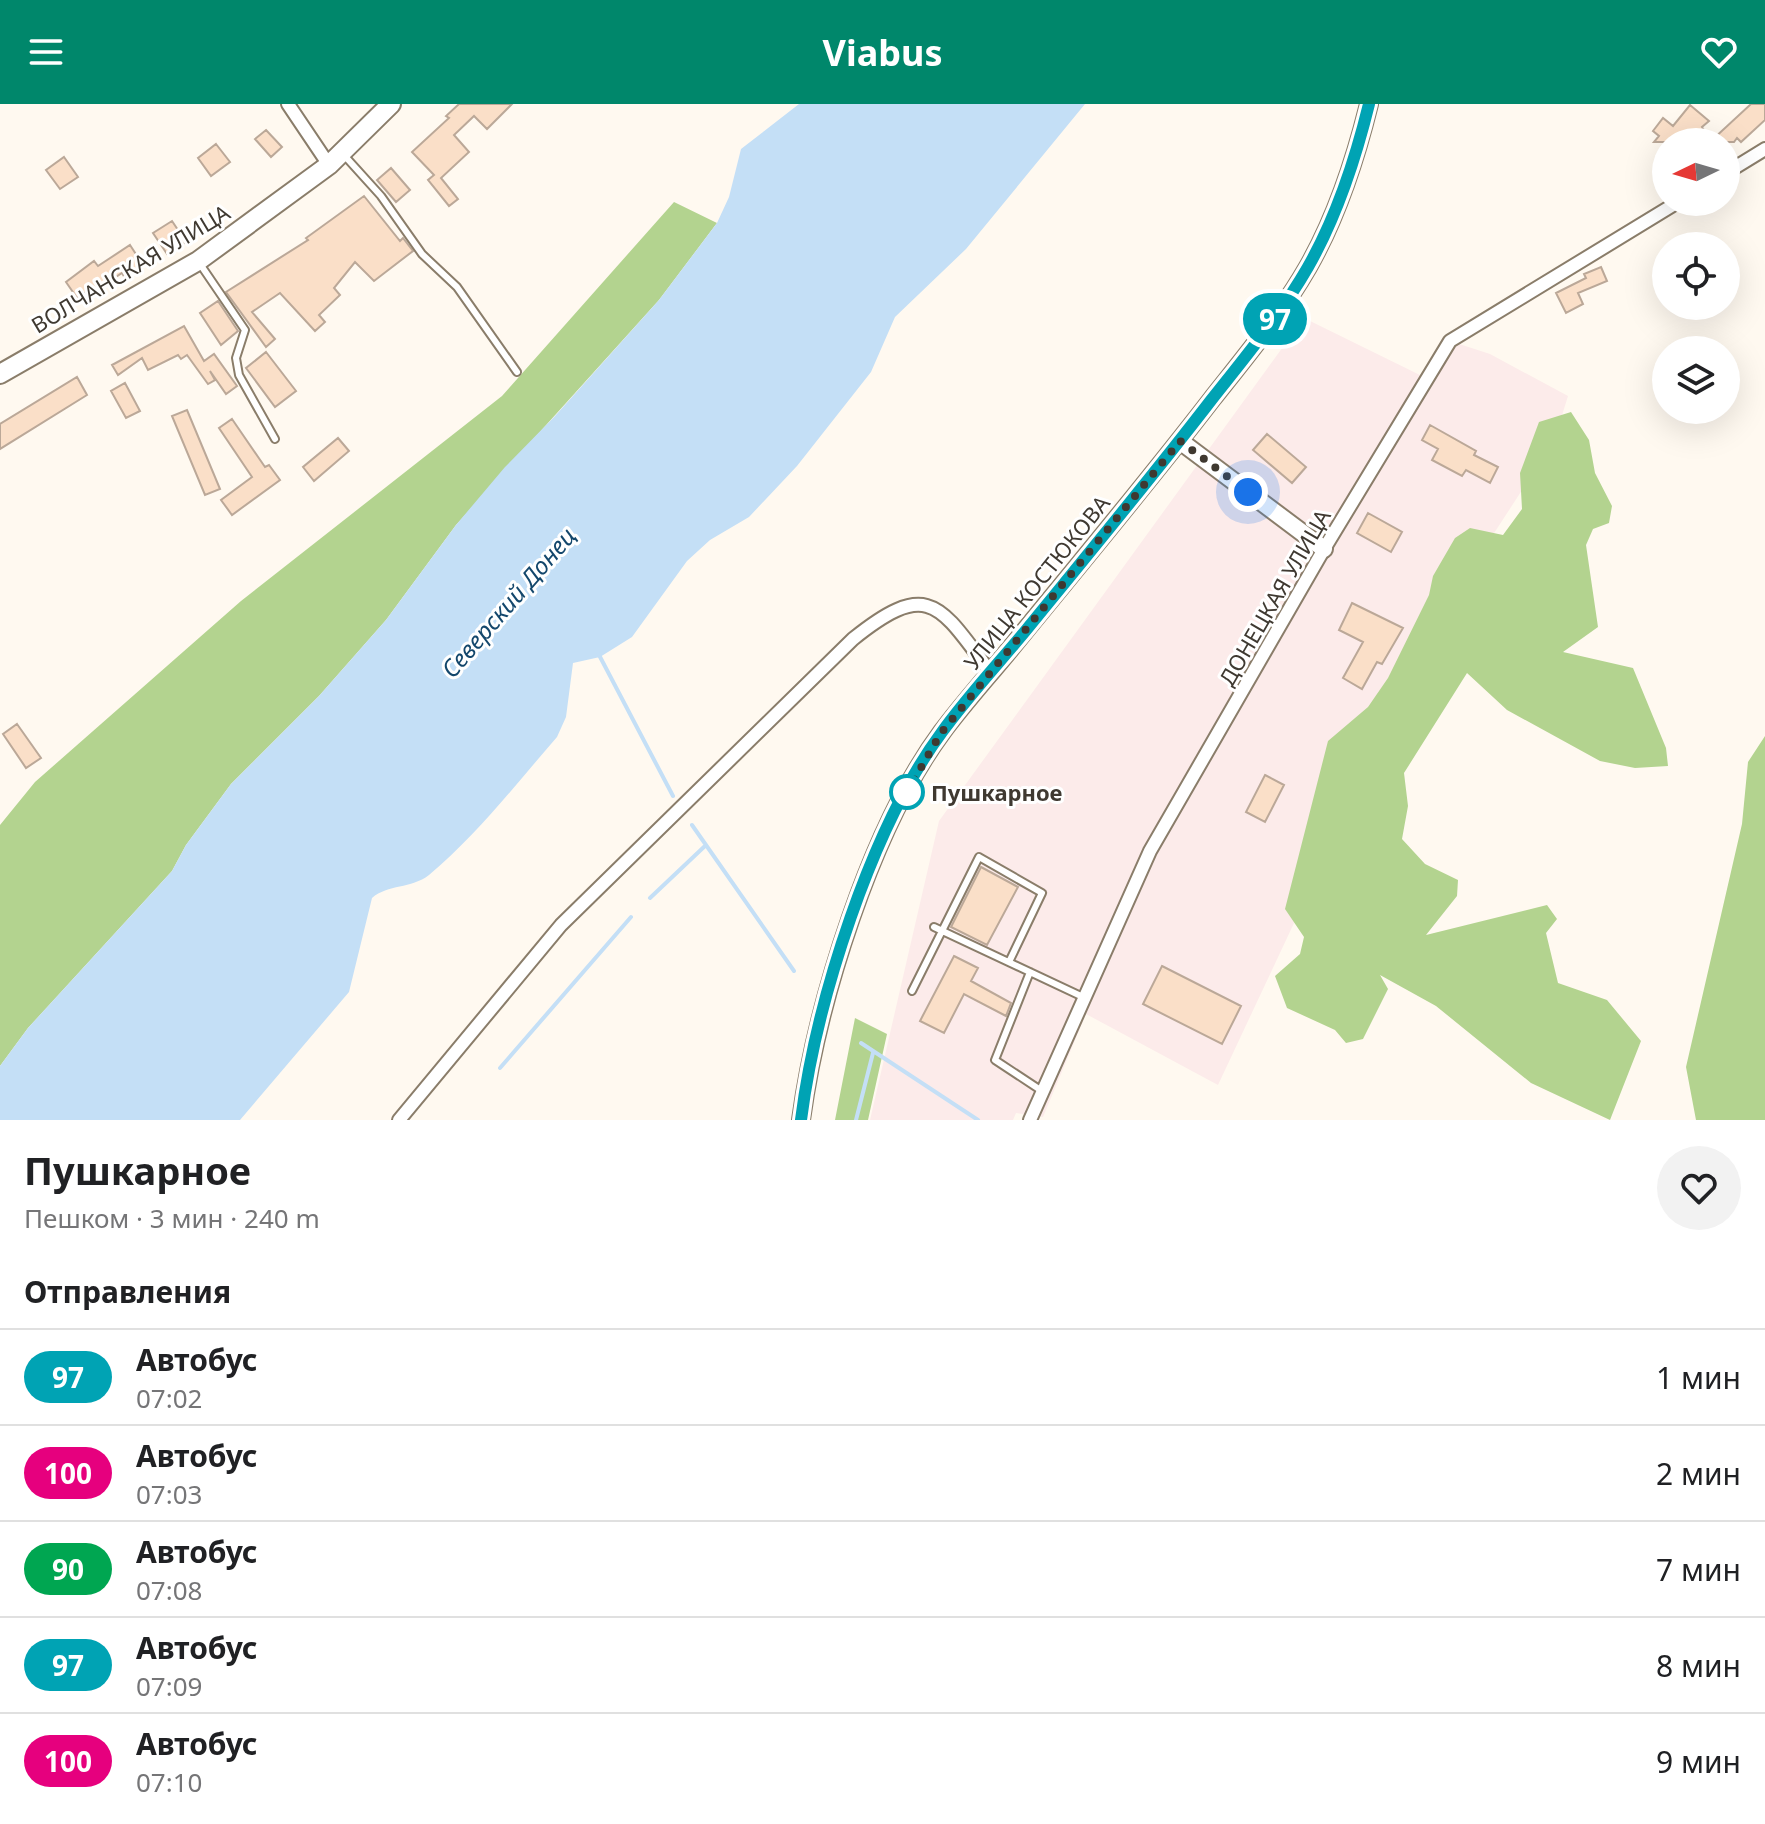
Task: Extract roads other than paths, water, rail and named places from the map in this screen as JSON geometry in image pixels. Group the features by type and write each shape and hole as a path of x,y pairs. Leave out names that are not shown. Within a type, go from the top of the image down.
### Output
{"main road":[{"name":"ВОЛЧАНСКАЯ УЛИЦА","path":"0,374 198,261 336,159 391,104"},
{"name":"УЛИЦА КОСТЮКОВА","path":"801,1120 832,976 899,805 941,733 1180,441 1274,320 1308,267 1338,207 1359,147 1369,104"},
{"path":"1180,441 1324,549"}],"street":[{"path":"288,104 336,159"},
{"path":"1740,164 1765,149"},
{"name":"ДОНЕЦКАЯ УЛИЦА","path":"1030,1120 1150,851 1324,549 1450,341 1655,216"},
{"path":"399,1120 561,925 853,639 884,614 909,605 936,607 956,626 991,673"}],"lane":[{"path":"336,159 381,196 422,254 457,287 517,372"},
{"path":"198,261 245,330 236,358 239,375 275,439"},
{"path":"912,991 979,857 1042,893 1009,962"},
{"path":"934,927 1083,997"},
{"path":"1030,972 995,1060 1042,1091"}],"water":[{"name":"Северский Донец","path":"799,104 1085,104 966,249 895,317 871,372 797,466 749,517 710,540 687,561 632,637 600,657 573,663 566,717 557,737 496,809 429,875 415,883 385,890 372,898 349,992 240,1120 0,1120 0,1066 28,1028 172,871 186,845 231,784 319,696 386,620 456,525 505,467 659,300 717,223 729,197 741,149"}],"waterway":[{"path":"598,653 673,796"},
{"path":"692,825 794,971"},
{"path":"650,898 706,845"},
{"path":"500,1068 631,917"},
{"path":"861,1043 978,1120"},
{"path":"856,1120 873,1053"}],"place":[{"name":"Пушкарное","path":"907,792"}]}
